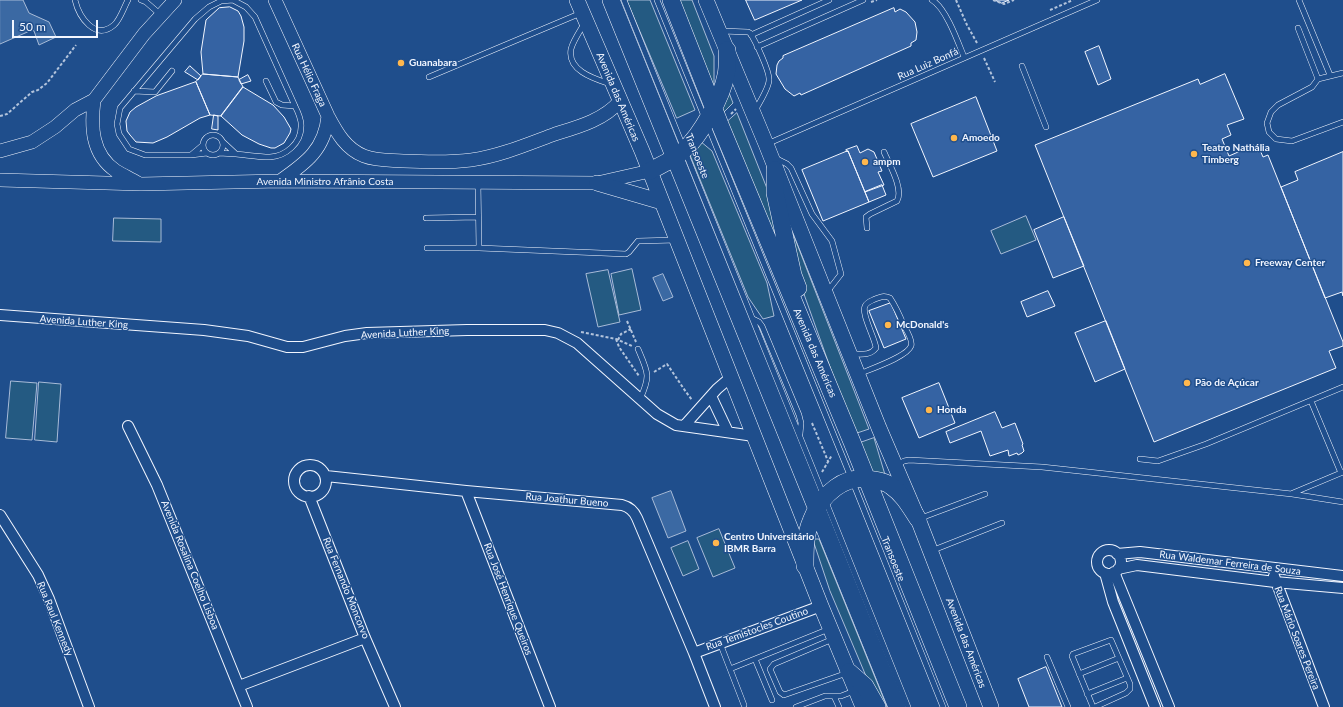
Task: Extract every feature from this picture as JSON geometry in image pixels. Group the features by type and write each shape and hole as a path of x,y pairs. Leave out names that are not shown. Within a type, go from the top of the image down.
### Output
{"highway":[{"path":"611,0 680,153 820,503 897,707"},
{"name":"Avenida das Américas","path":"671,0 710,114 810,342 859,479 958,707"},
{"path":"650,171 680,153 710,114 726,75 728,66 727,50"},
{"path":"770,157 775,193 793,275 807,310 810,324 810,342"},
{"path":"805,566 806,537 811,520 820,503 834,488 842,483 859,479 885,482 900,492 918,519"},
{"path":"849,672 865,686 876,707"}],"main road":[{"name":"Avenida das Américas","path":"706,0 754,114 825,294 918,519 991,707"},
{"name":"Avenida das Américas","path":"581,11 650,171 805,566 863,707"},
{"path":"598,183 662,202"}],"street":[{"path":"0,151 32,142 55,127 75,110 94,100 144,34 175,0"},
{"name":"Rua Hélio Fraga","path":"275,0 328,116 327,130 321,145 297,170 280,181"},
{"path":"94,100 92,128 93,136 98,148 105,160 115,170 141,184"},
{"path":"328,116 343,141 352,150 363,156 375,159 453,162 472,160 497,154 582,125 611,111 620,101"},
{"name":"Avenida Ministro Afrânio Costa","path":"0,180 141,184 280,181 598,183 650,171"},
{"name":"Avenida Luther King","path":"0,315 204,330 248,336 287,347 303,347 345,336 367,333 545,330 558,333 577,342 662,417 684,426 754,436"},
{"path":"684,426 711,396 731,377"},
{"path":"711,396 728,432"},
{"name":"Avenida Rosalina Coelho Lisboa","path":"128,426 157,485 247,707"},
{"name":"Rua Joathur Bueno","path":"296,474 302,467 311,465 320,468 326,476 628,506 637,518 715,707"},
{"name":"Rua Fernando Moncorvo","path":"296,474 295,484 297,489 300,493 309,496 365,638 395,707"},
{"path":"309,496 315,496 323,490 326,476"},
{"name":"Rua José Henrique Queiros","path":"466,491 550,707"},
{"name":"Rua Raul Kennedy","path":"0,515 38,575 49,599 89,707"},
{"name":"Rua Waldemar Ferreira de Souza","path":"1343,576 1140,552 1117,554 1109,550 1101,553 1097,562 1098,566 1112,571 1137,565 1275,582 1343,588"},
{"name":"Rua Waldemar Ferreira de Souza","path":"1117,554 1121,561 1112,571 1113,602 1155,707"},
{"name":"Rua Mário Soares Pereira","path":"1272,568 1275,582 1324,707"},
{"name":"Rua Waldemar Ferreira de Souza","path":"1112,571 1169,707"},
{"name":"Rua Temistocles Coutino","path":"694,653 821,606"},
{"path":"239,686 365,638"},
{"path":"1137,661 1148,656"}],"lane":[{"path":"75,0 80,15 88,24 98,31 106,30 115,24 128,0"},
{"path":"141,0 146,2 162,16"},
{"path":"233,0 246,6 255,17 300,119 302,127 299,140 294,146 280,155 271,157 219,153 213,155 207,153 191,155 145,155 129,149 119,134 117,124 120,108 134,91 195,19 209,7 221,1 233,0"},
{"name":"Transoeste","path":"624,0 680,153 753,319 759,322 762,326 799,415 802,423 800,435 820,503 908,707"},
{"name":"Transoeste","path":"656,0 710,114 785,316 785,324 813,394 819,408 826,417 859,479 943,707"},
{"path":"751,35 829,0"},
{"path":"757,47 863,0"},
{"path":"932,0 940,7 955,35 964,57"},
{"name":"Rua Luiz Bonfá","path":"770,157 964,57 1096,0"},
{"path":"1299,0 1330,75"},
{"path":"429,77 581,11"},
{"path":"581,11 571,50 572,58 576,66 583,73 594,79 612,84"},
{"path":"1298,28 1318,79"},
{"path":"719,31 748,32 751,35 768,72 769,79 754,114"},
{"path":"1022,66 1046,127"},
{"path":"134,91 155,92 172,71"},
{"path":"1343,73 1318,79 1312,87 1286,100 1271,112 1267,123 1269,132 1276,139 1292,141 1343,122"},
{"path":"266,81 276,102 282,105 295,106"},
{"path":"191,155 203,145 205,139 211,135 217,136 236,154"},
{"path":"219,153 223,148 222,141"},
{"path":"203,145 207,153"},
{"path":"866,228 866,217 897,202 899,198 898,184 884,152"},
{"path":"770,157 782,160 791,168 812,214 832,240 841,274 825,294"},
{"path":"478,182 479,248"},
{"path":"426,218 478,217"},
{"path":"427,248 479,248 626,254 638,241 677,240"},
{"path":"849,353 868,354 874,351 876,348 875,341 864,310 865,305 882,296 890,298 906,328 911,342 911,347 904,355 858,375"},
{"path":"638,349 648,374 646,386 640,399"},
{"path":"1140,459 1158,461 1164,459 1231,434 1341,388"},
{"path":"1292,494 1342,473 1311,400"},
{"path":"895,466 909,460 1042,467 1292,494 1343,502"},
{"path":"918,519 985,494"},
{"path":"930,551 1002,523"},
{"path":"730,669 754,659 832,633"},
{"path":"832,633 771,667 770,669 780,692 784,695 790,694 849,672"},
{"path":"1111,640 1119,658 1130,689 1126,693 1094,707 1079,674 1073,654 1111,640"},
{"path":"720,643 744,705"},
{"path":"1047,657 1068,707"},
{"path":"1079,674 1119,658"},
{"path":"754,659 772,700"},
{"path":"1088,694 1127,678"},
{"path":"796,707 825,696 841,696 856,690"},
{"path":"834,696 839,707"}],"path":[{"path":"956,0 978,45"},
{"path":"993,0 1004,4 1014,0"},
{"path":"0,116 6,114 32,92 38,90 47,83 76,46"},
{"path":"984,58 995,82"},
{"path":"626,321 631,329 638,349"},
{"path":"618,340 621,334 631,329"},
{"path":"568,337 575,332 587,333 618,340 638,349"},
{"path":"667,364 686,392 700,409"},
{"path":"812,423 828,461"},
{"path":"820,474 835,450"}],"shaded area":[{"path":"0,0 23,0 29,13 49,22 56,37 39,45 34,31 32,30 0,44"},
{"path":"627,0 650,0 695,110 677,118"},
{"path":"677,0 692,0 714,56 714,89"},
{"path":"728,90 733,103 723,113 720,105"},
{"path":"737,113 774,206 779,251 727,122"},
{"path":"700,141 712,151 767,283 774,316 763,319 748,297 690,155"},
{"path":"1026,216 1036,240 1001,254 991,231"},
{"path":"114,218 161,219 161,242 113,241"},
{"path":"790,226 869,429 854,434 795,269"},
{"path":"632,269 641,310 619,315 611,274"},
{"path":"608,270 620,322 598,327 586,274"},
{"path":"663,274 673,297 663,301 653,278"},
{"path":"11,381 37,383 32,440 6,438"},
{"path":"39,382 61,384 57,442 35,440"},
{"path":"874,438 886,478 869,475 857,444"},
{"path":"671,491 686,531 668,538 652,498"},
{"path":"719,529 735,568 713,577 697,538"},
{"path":"813,539 819,539 887,707 879,707 830,591"},
{"path":"688,541 699,569 683,576 671,548"}],"building":[{"path":"746,0 802,0 755,20"},
{"path":"995,0 1009,0 1002,3"},
{"path":"230,7 238,11 244,27 244,41 238,77 203,74 201,52 206,20 219,8"},
{"path":"894,8 895,12 900,9 906,12 915,22 917,32 916,40 911,43 911,46 801,95 800,93 794,96 785,89 776,74 777,65 783,56"},
{"path":"1099,46 1111,79 1098,85 1085,52"},
{"path":"190,66 201,76 198,80 185,72"},
{"path":"203,74 238,77 243,87 221,116 210,115 196,82"},
{"path":"1225,74 1244,119 1227,125 1231,135 1222,139 1229,156 1254,145 1257,152 1260,150 1263,157 1268,155 1343,342 1343,346 1329,351 1336,368 1154,442 1035,145 1198,79 1200,84"},
{"path":"248,75 251,81 241,84 239,80"},
{"path":"196,82 210,115 200,118 167,137 153,143 136,142 127,131 126,121 130,112 156,96"},
{"path":"243,87 273,105 284,117 291,129 284,143 275,148 259,144 242,135 221,116"},
{"name":"Amoedo","path":"976,97 997,151 933,177 911,124"},
{"path":"214,115 218,116 218,130 212,129"},
{"name":"ampm","path":"857,146 860,153 868,149 874,152 882,171 878,172 884,185 865,192 848,151 847,152 846,150"},
{"path":"848,151 869,202 823,221 802,170"},
{"path":"1343,152 1343,296 1342,292 1325,298 1281,187 1298,180 1295,172"},
{"path":"882,185 886,195 869,202 865,192"},
{"path":"1064,217 1084,266 1053,278 1034,230"},
{"path":"1048,291 1055,306 1027,317 1021,302"},
{"name":"McDonald's","path":"891,303 906,339 884,348 869,311"},
{"path":"1106,321 1125,369 1095,382 1075,333"},
{"name":"Honda","path":"939,383 955,423 919,438 902,398"},
{"path":"995,412 1002,428 1015,423 1023,444 1024,451 1022,453 1009,456 1008,450 990,456 981,431 950,443 946,432"},
{"path":"1046,667 1062,707 1029,707 1018,679"}],"place":[{"name":"Guanabara","path":"401,63"},
{"name":"Amoedo","path":"954,138"},
{"name":"Teatro Nathália Timberg","path":"1194,154"},
{"name":"ampm","path":"865,162"},
{"name":"Freeway Center","path":"1247,263"},
{"name":"McDonald's","path":"888,325"},
{"name":"Pão de Açúcar","path":"1187,383"},
{"name":"Honda","path":"929,410"},
{"name":"Centro Universitário IBMR Barra","path":"716,543"}]}
